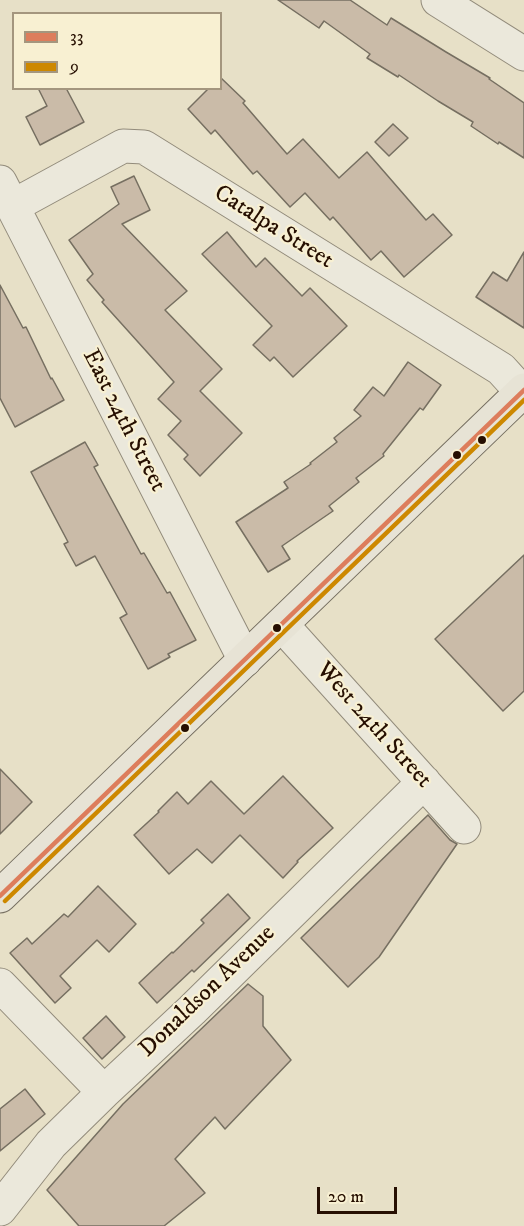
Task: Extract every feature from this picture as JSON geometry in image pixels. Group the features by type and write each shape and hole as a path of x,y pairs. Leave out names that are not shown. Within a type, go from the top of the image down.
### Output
{"main road":[{"path":"0,896 523,391"}],"street":[{"path":"438,0 524,54"},
{"name":"Catalpa Street","path":"6,194 123,146 144,147 501,369 523,391"},
{"name":"East 24th Street","path":"6,194 245,660"},
{"name":"West 24th Street","path":"282,625 464,827"},
{"name":"Donaldson Avenue","path":"0,1209 51,1144 192,1010 424,782"},
{"path":"0,985 104,1092"}],"building":[{"path":"278,0 350,0 387,25 391,18 490,78 524,103 524,158 471,126 473,122 399,75 398,77 367,58 370,54 324,21 319,28"},
{"path":"222,79 245,101 243,103 287,154 303,139 339,178 367,152 426,220 433,214 452,235 404,277 381,251 371,260 333,217 330,220 305,193 290,207 257,171 253,174 215,130 211,134 188,109 207,90 222,90"},
{"path":"39,90 67,90 84,122 40,145 26,117 47,106"},
{"path":"393,124 408,138 389,156 375,142"},
{"path":"134,176 150,210 122,224 187,291 165,310 222,369 200,391 242,433 200,476 184,459 188,455 168,435 181,421 158,399 174,382 102,302 104,300 87,280 93,274 69,240 119,204 111,187"},
{"path":"227,232 256,267 265,258 302,296 310,288 347,326 293,377 274,357 270,361 253,345 272,326 202,254"},
{"path":"524,252 524,328 476,297 493,272 507,281"},
{"path":"0,285 23,328 26,327 51,379 64,400 15,427 0,398"},
{"path":"408,362 441,385 423,410 420,408 383,454 384,456 356,478 359,482 329,506 333,511 282,546 290,559 268,572 236,522 288,488 284,482 311,464 337,442 334,438 361,416 354,410 373,387 384,396"},
{"path":"85,442 98,465 94,467 141,554 144,553 167,593 170,592 196,640 168,654 170,657 148,669 120,618 127,614 95,556 76,566 64,544 68,542 31,472"},
{"path":"524,555 524,691 503,711 435,639"},
{"path":"0,769 32,802 0,834"},
{"path":"283,776 333,828 297,861 283,878 240,835 212,863 197,849 169,874 134,835 177,792 188,804 211,781 244,814"},
{"path":"428,815 450,840 457,844 379,957 348,987 301,938"},
{"path":"98,886 136,924 109,952 97,940 60,976 71,988 55,1003 10,953 27,938 32,944 64,914 68,917"},
{"path":"228,894 250,918 194,972 192,970 157,1003 139,983 204,923 201,920"},
{"path":"248,984 263,996 263,1026 291,1060 225,1129 215,1117 175,1159 205,1193 164,1226 79,1226 47,1190 123,1104"},
{"path":"106,1016 125,1037 102,1059 83,1038"},
{"path":"25,1089 45,1114 0,1151 0,1109"}],"transit line":[{"name":"33","path":"0,896 524,390"},
{"name":"9","path":"5,901 524,400"}]}
